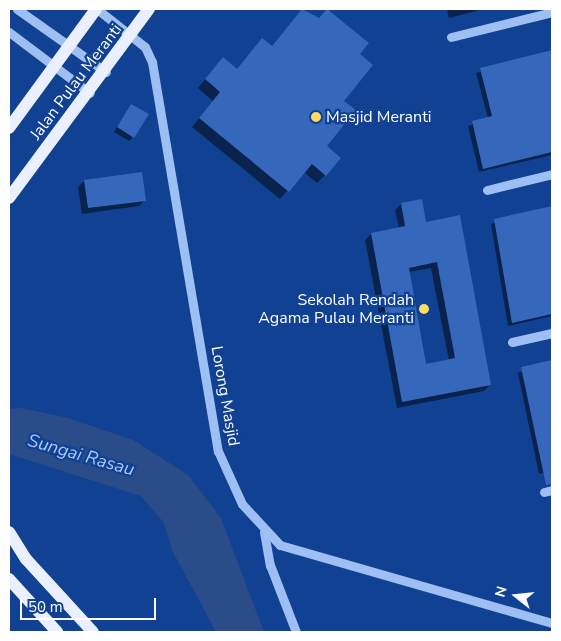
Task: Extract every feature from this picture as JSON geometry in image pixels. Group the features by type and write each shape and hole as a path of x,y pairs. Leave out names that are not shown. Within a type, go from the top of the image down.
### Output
{"main road":[{"name":"Jalan Pulau Meranti","path":"9,128 97,9"},
{"name":"Jalan Pulau Meranti","path":"9,198 90,94 149,9"},
{"path":"9,532 26,559 93,632"},
{"path":"9,579 57,632"}],"street":[{"path":"17,9 106,72"},
{"name":"Lorong Masjid","path":"97,9 132,34 145,47 160,91 218,452 242,504 264,532 280,545 301,553 552,623"},
{"path":"451,37 552,12"},
{"path":"9,32 90,94"},
{"path":"487,190 552,174"},
{"path":"512,342 552,332"},
{"path":"264,532 270,565 296,632"}],"water":[{"name":"Sungai Rasau","path":"21,408 68,418 133,440 188,475 221,518 264,632 216,632 172,550 164,523 141,496 9,454 9,409"}],"building":[{"path":"302,9 319,18 327,9 369,43 360,54 373,65 344,101 356,110 327,146 341,158 326,176 312,164 289,192 199,118 220,92 205,79 223,57 237,69 262,38 272,46"},
{"path":"552,50 552,152 483,169 472,121 492,116 480,68"},
{"path":"131,104 149,114 134,138 117,127"},
{"path":"142,172 146,201 88,208 84,180"},
{"path":"422,199 426,222 460,215 491,385 402,402 371,233 405,226 401,203","holes":["437,262 455,358 426,364 409,268"]},
{"path":"552,206 552,314 512,323 494,219"},
{"path":"552,360 552,484 546,485 521,367"}],"place":[{"name":"Masjid Meranti","path":"316,117"},
{"name":"Sekolah Rendah Agama Pulau Meranti","path":"424,309"}]}
